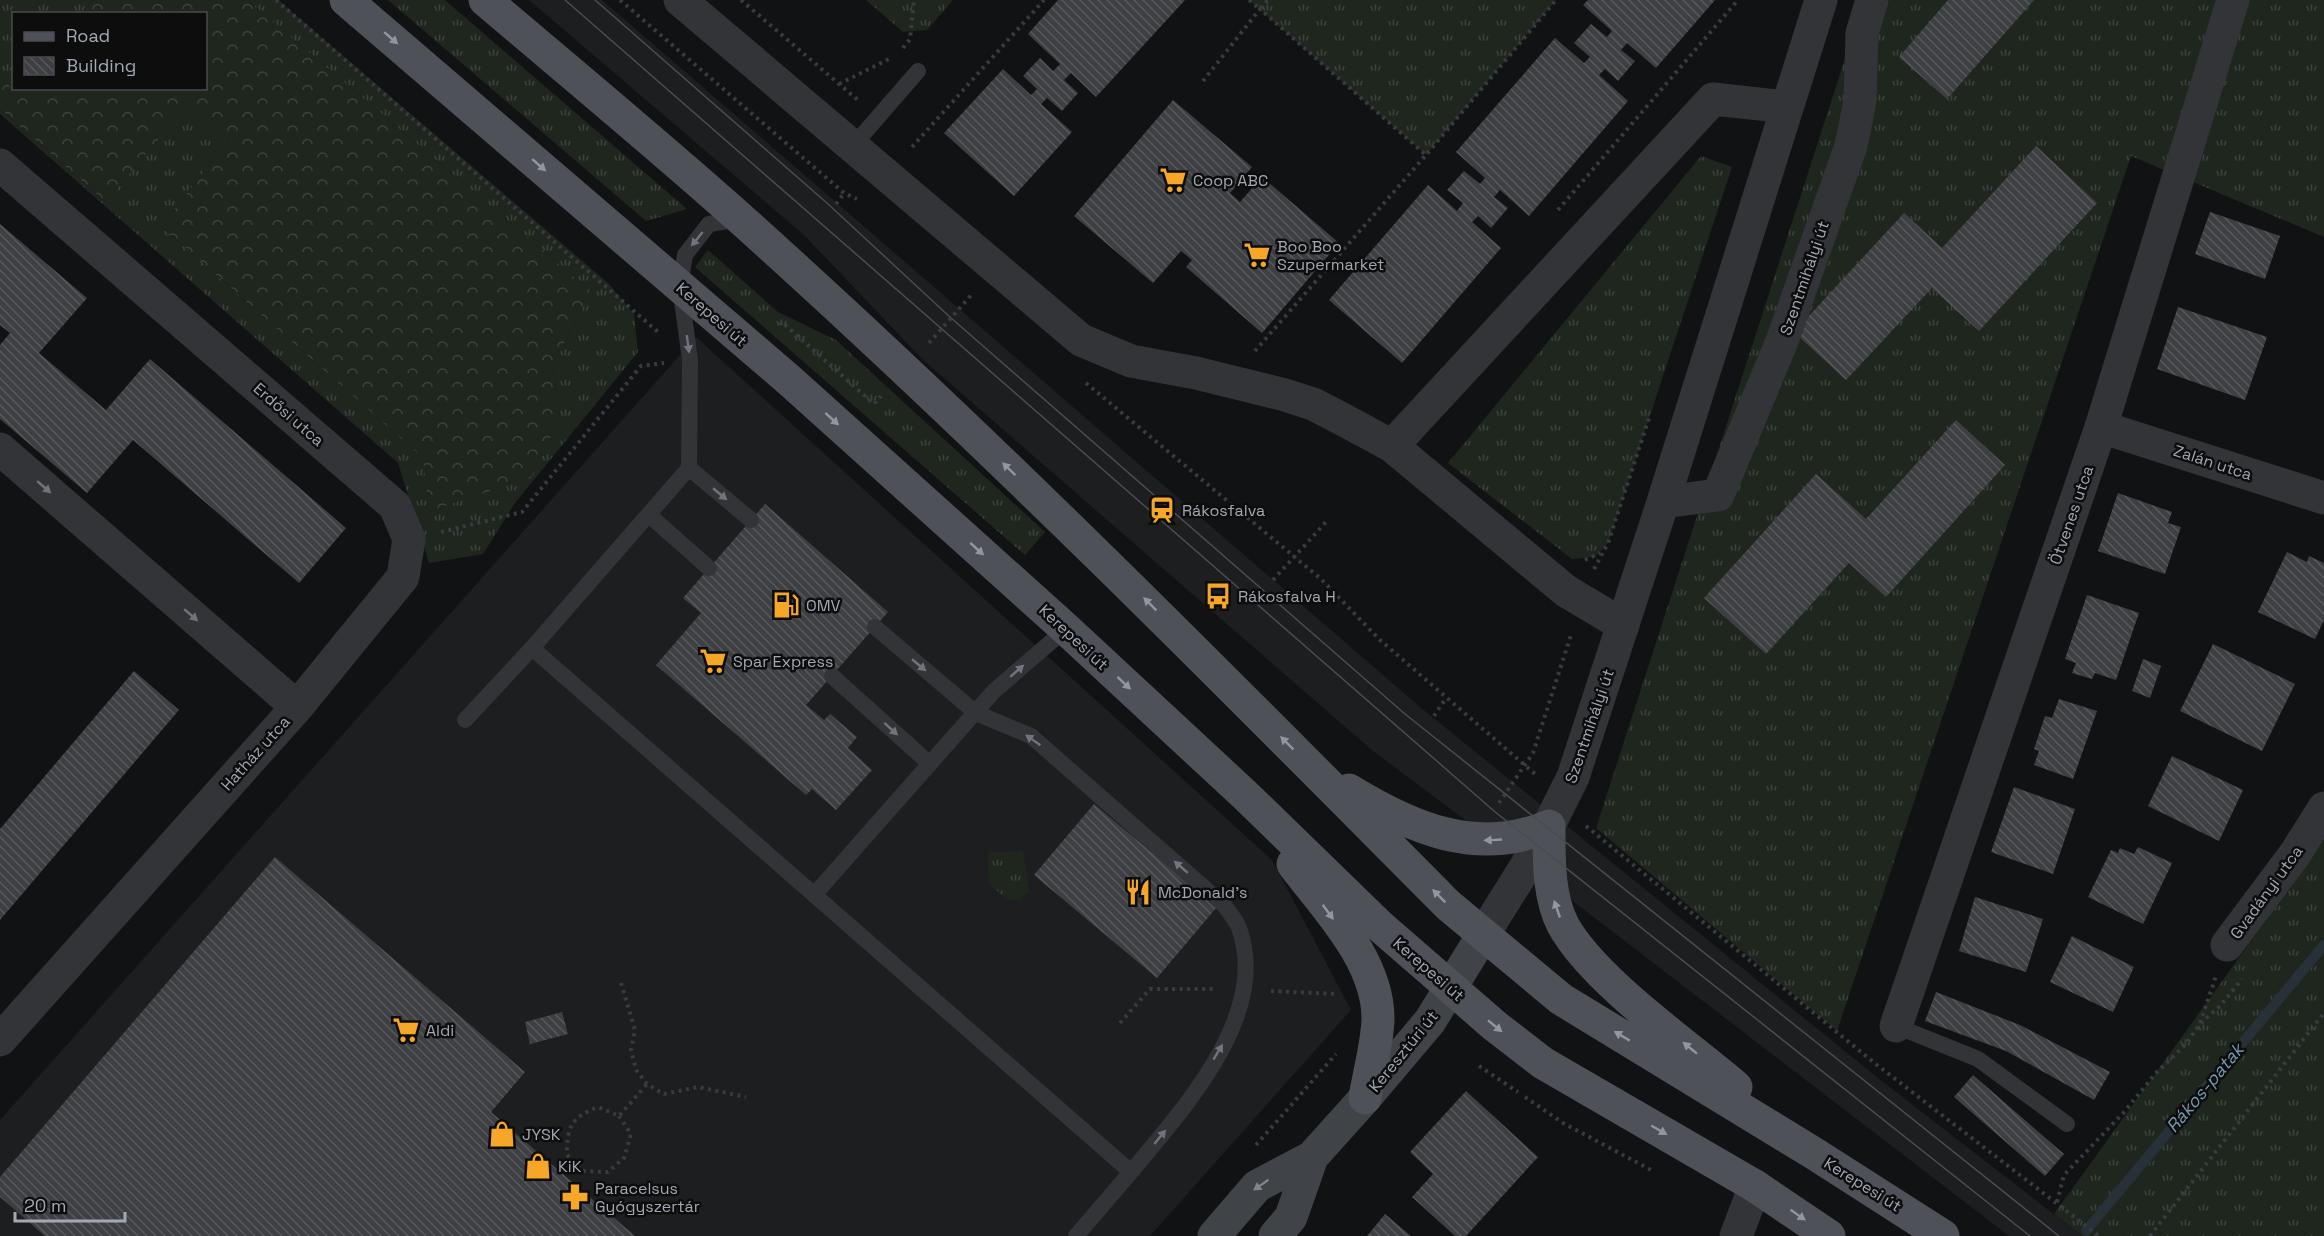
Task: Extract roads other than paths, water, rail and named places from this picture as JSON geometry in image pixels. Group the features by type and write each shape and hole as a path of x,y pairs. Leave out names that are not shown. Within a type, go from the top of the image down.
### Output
{"main road":[{"name":"Kerepesi út","path":"346,0 789,380 1066,629 1381,927 1450,988 1544,1063 1755,1186 1829,1236"},
{"name":"Kerepesi út","path":"485,0 741,219 1142,596 1448,905 1482,935 1561,999 1815,1154 1942,1236"},
{"path":"1312,768 1377,807 1429,829 1470,840 1525,837 1555,814"},
{"path":"1245,796 1358,953 1374,989 1378,1020 1365,1098"},
{"path":"1555,814 1553,897 1563,925 1584,954 1634,1002 1815,1154"},
{"name":"Keresztúri út","path":"1214,1236 1257,1186 1312,1157 1365,1098 1430,1021 1482,935"},
{"name":"Keresztúri út","path":"1275,1236 1291,1217 1312,1157"}],"street":[{"path":"680,0 1081,340 1131,361 1196,373 1313,404 1392,446 1566,591 1623,625"},
{"name":"Szentmihályi út","path":"1482,935 1555,814 1573,777 1663,502 1821,0"},
{"name":"Szentmihályi út","path":"1663,502 1719,495 1782,341 1851,146 1860,101 1862,33 1872,0"},
{"name":"Ötvenes utca","path":"1896,1026 2101,427 2233,0"},
{"path":"1392,446 1713,99 1787,107"},
{"name":"Erdősi utca","path":"0,165 395,506 408,539 404,577 297,706"},
{"name":"Zalán utca","path":"2101,427 2324,498"},
{"name":"Hatház utca","path":"0,449 297,706 0,1040"},
{"name":"Gvadányi utca","path":"2227,945 2295,854 2324,808"},
{"path":"1736,1236 1755,1186"}],"lane":[{"path":"852,147 918,71"},
{"path":"465,720 532,648 689,468 690,360 680,286 685,255 710,224 741,219"},
{"path":"689,468 751,520"},
{"path":"649,515 709,568"},
{"path":"875,627 976,713 1031,736 1224,904 1239,927 1244,959 1244,990 1236,1023 1188,1102 1076,1236"},
{"path":"814,895 994,691 1066,629"},
{"path":"532,648 1131,1172"},
{"path":"832,675 930,764"},
{"path":"1896,1026 1978,1059 2067,1124"}],"waterway":[{"name":"Rákos-patak","path":"2086,1231 2324,945"}],"tram line":[{"path":"565,0 1494,811 2030,1236"},
{"path":"595,0 828,204 951,318 1405,714 2059,1236"}],"place":[{"name":"Coop ABC","path":"1173,180"},
{"name":"Boo Boo Szupermarket","path":"1257,255"},
{"name":"Rákosfalva","path":"1162,510"},
{"name":"Rákosfalva H","path":"1218,596"},
{"name":"OMV","path":"786,605"},
{"name":"Spar Express","path":"713,661"},
{"name":"McDonald's","path":"1138,892"},
{"name":"Aldi","path":"406,1030"},
{"name":"JYSK","path":"502,1134"},
{"name":"KiK","path":"538,1166"},
{"name":"Paracelsus Gyógyszertár","path":"575,1197"}]}
